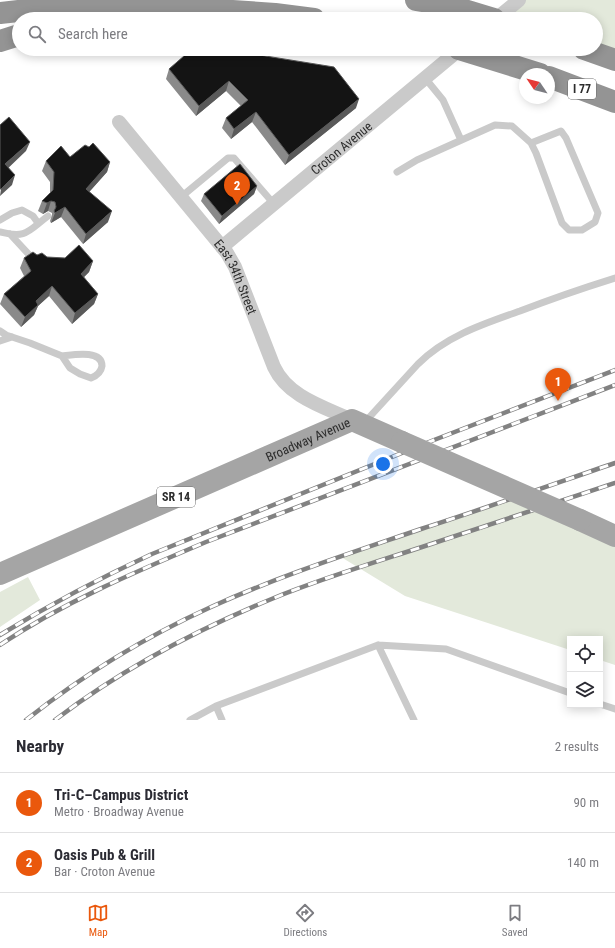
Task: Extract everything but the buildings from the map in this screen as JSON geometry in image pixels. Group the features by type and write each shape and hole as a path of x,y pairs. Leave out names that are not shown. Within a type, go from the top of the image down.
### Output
{"highway":[{"path":"416,0 450,5 472,12"},
{"path":"0,13 72,5 120,3 248,12"},
{"path":"197,12 221,10"},
{"path":"0,41 12,37"},
{"path":"482,56 521,68"},
{"path":"603,56 615,60"},
{"name":"I 77","path":"555,79 615,102"}],"main road":[{"name":"Broadway Avenue","path":"0,574 357,422 615,536"}],"street":[{"path":"504,12 519,0"},
{"name":"Croton Avenue","path":"222,247 452,56"},
{"name":"East 34th Street","path":"119,122 222,247 235,267 274,367 281,379 290,388 302,396 357,422"}],"lane":[{"path":"425,78 443,100 461,140"},
{"path":"397,172 417,160 495,125 512,126 531,143 562,223 569,230 582,230 595,222 598,214 566,138 561,131 531,143"},
{"path":"181,197 228,158 234,158 274,204"},
{"path":"0,220 12,213 22,210 33,216 38,223"},
{"path":"0,232 18,235 26,234 48,216"},
{"path":"10,234 34,260"},
{"path":"357,422 426,356 444,343 485,323 615,278"},
{"path":"0,331 62,356 83,354 92,356 100,361 102,366 97,376 91,378 70,368 62,356"},
{"path":"0,341 12,337"},
{"path":"378,645 414,720"},
{"path":"190,720 216,706 378,645 446,649 567,692"},
{"path":"603,705 615,709"},
{"path":"216,706 222,720"}],"shaded area":[{"path":"519,0 615,0 615,60 603,53 603,12 508,12"},
{"path":"522,495 615,536 615,665 603,661 603,636 567,636 567,649 405,596 341,557"},
{"path":"28,577 40,600 0,627 0,592"}],"railway":[{"path":"0,635 75,592 152,554 434,440 615,370"},
{"path":"0,645 24,629 75,601 126,576 206,542 615,385"},
{"path":"26,720 92,672 138,644 211,607 289,575 342,556 615,463"},
{"path":"55,720 80,701 133,667 188,637 245,610 348,571 615,483"}],"place":[{"name":"Oasis Pub & Grill","path":"237,205"},
{"name":"Tri-C–Campus District","path":"558,401"}]}
